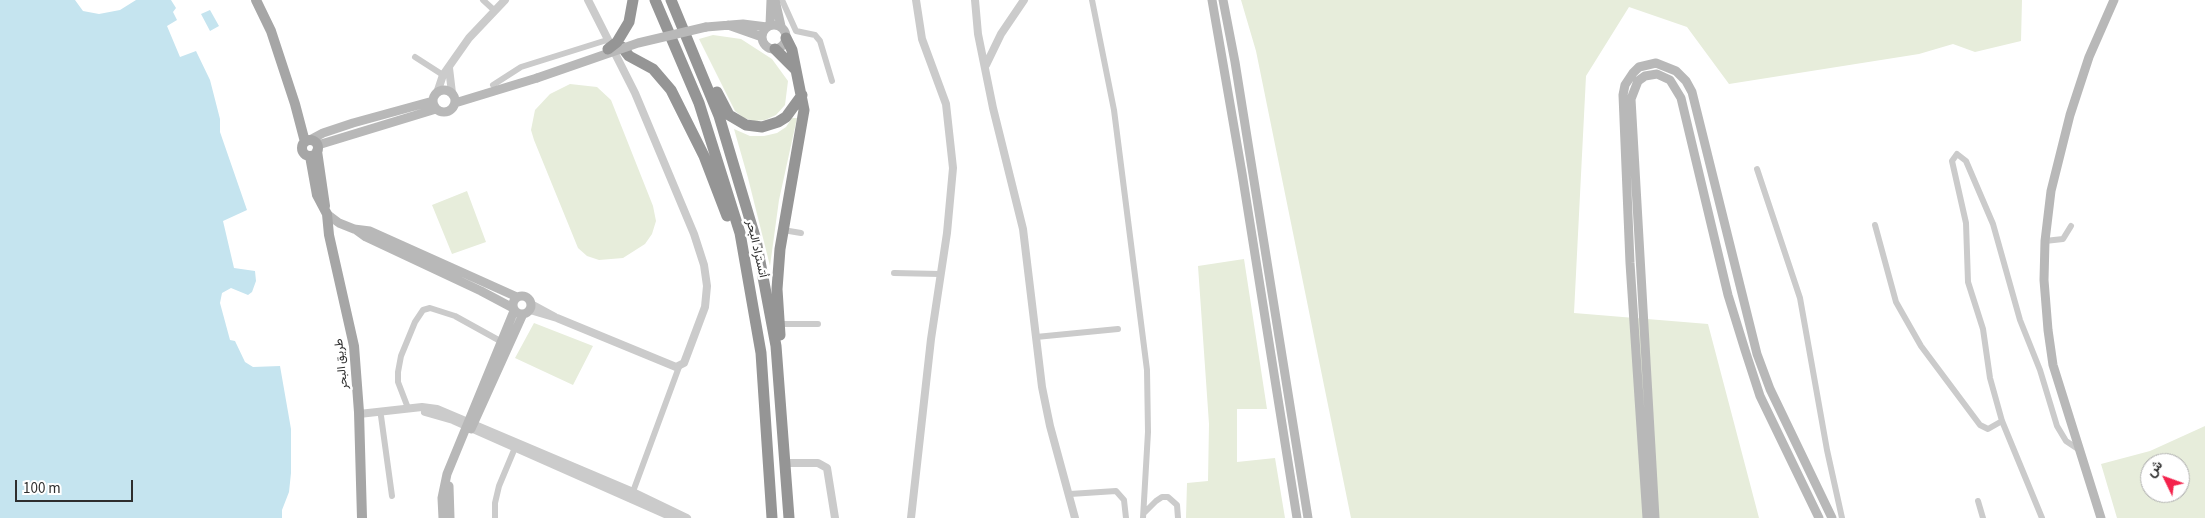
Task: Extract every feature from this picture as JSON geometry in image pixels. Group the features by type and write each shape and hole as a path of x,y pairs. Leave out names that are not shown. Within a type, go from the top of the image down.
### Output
{"highway":[{"path":"633,0 626,27 614,46 647,65 664,80 704,156 728,218 740,233"},
{"name":"أتستراد البحر","path":"655,0 699,103 740,233 761,353 772,518"},
{"name":"أتستراد البحر","path":"671,0 719,116 756,240 776,346 789,518"},
{"path":"776,346 780,335 777,289 783,230 803,122 802,95 792,50 786,38"},
{"path":"775,49 795,69"},
{"path":"697,59 705,63 729,115 746,125 762,127 778,122 793,109 802,95"}],"main road":[{"name":"طريق البحر","path":"256,0 272,31 300,122 313,145 317,194 326,212 328,235 354,346 359,417 362,518"},
{"path":"771,0 769,26 762,37 764,44 775,49 782,46 786,38 775,0"},
{"path":"1212,0 1242,173 1296,518"},
{"path":"1223,0 1238,82 1308,518"},
{"path":"2101,518 2053,365 2044,280 2045,241 2051,191 2070,115 2089,57 2114,0"},
{"path":"454,98 535,75 614,46 706,27 743,24 781,26"},
{"path":"728,25 762,37"},
{"path":"1647,518 1630,263 1624,95 1625,85 1639,67 1656,63 1676,71 1686,81 1692,92 1757,354 1774,398 1832,518"},
{"path":"1655,518 1631,99 1638,81 1645,76 1657,74 1670,80 1681,98 1728,295 1760,396 1819,518"},
{"path":"454,98 493,85 535,75"},
{"path":"313,145 435,101 446,90 454,98"},
{"path":"435,101 446,113 452,109 454,98"},
{"path":"326,212 339,222 366,237 522,309"},
{"path":"354,229 370,230 517,297 526,296 522,309 469,425 449,487 450,518"},
{"path":"517,297 513,302 522,309"},
{"path":"443,518 444,485 502,342 522,309"}],"street":[{"path":"484,0 495,11"},
{"path":"435,101 446,72 469,38 505,0"},
{"path":"588,0 614,46 690,225 704,265 707,286 705,307 685,361 679,367 632,495"},
{"path":"782,0 796,31 815,35 820,41 832,81"},
{"path":"911,518 951,197 951,139 946,104 922,39 916,0"},
{"path":"975,0 978,34 986,65 993,108 1023,229 1042,387 1050,426 1075,518"},
{"path":"986,65 1001,34 1024,0"},
{"path":"1092,0 1114,110 1146,360 1148,432 1144,515"},
{"path":"493,85 521,67 614,46"},
{"path":"415,56 446,72 454,98"},
{"path":"2042,518 2002,421 1990,378 1982,328 1968,282 1966,224 1952,161 1957,154 1966,161 1993,224 2020,320 2037,362 2057,426 2066,441 2078,449"},
{"path":"1757,169 1800,298 1827,450 1842,518"},
{"path":"1875,225 1896,302 1921,346 1980,425 1988,429 2002,421"},
{"path":"2045,241 2063,239 2071,226"},
{"path":"783,230 801,233"},
{"path":"894,273 940,274"},
{"path":"408,410 398,382 398,372 401,356 415,322 423,310 430,308 455,316 502,342"},
{"path":"522,309 557,318 610,341 679,367"},
{"path":"779,324 818,324"},
{"path":"1036,337 1118,329"},
{"path":"359,417 408,410 437,409 516,446 687,518"},
{"path":"386,414 392,496"},
{"path":"495,518 495,504 499,486 516,446"},
{"path":"785,463 818,463 827,468 835,518"},
{"path":"1070,494 1116,491 1124,500 1126,518"},
{"path":"632,495 674,518"},
{"path":"1144,515 1156,501 1162,497 1168,497 1177,505 1178,518"},
{"path":"1978,501 1983,518"}],"green space":[{"path":"1241,0 2022,0 2021,41 1975,52 1953,44 1919,54 1729,84 1687,27 1629,7 1586,76 1574,313 1708,324 1759,518 1351,518 1256,51"},
{"path":"713,35 741,39 772,59 788,81 785,105 776,115 765,120 754,121 744,118 735,111 699,39"},
{"path":"570,84 597,87 611,100 653,206 656,221 652,234 645,244 623,258 599,260 587,256 578,248 534,140 531,130 535,110 550,94"},
{"path":"792,118 797,118 779,200 770,266 734,129 750,136 764,136 777,133 786,127"},
{"path":"467,191 486,242 452,254 432,205"},
{"path":"1244,259 1267,409 1237,409 1237,462 1275,458 1285,518 1186,518 1187,483 1208,481 1209,424 1198,266"},
{"path":"534,323 593,346 573,385 515,358"},
{"path":"2205,426 2205,518 2117,518 2101,464 2140,454 2140,503 2190,503 2190,453 2142,453"}],"water":[{"path":"0,0 75,0 83,11 99,14 120,10 136,0 171,0 176,8 173,12 177,20 167,26 180,57 196,51 210,80 220,119 220,132 247,210 223,221 234,268 255,271 256,281 252,292 248,295 231,288 222,293 220,303 230,340 235,341 245,362 253,367 280,366 291,429 291,473 289,492 282,510 282,518 0,518"},
{"path":"210,10 219,26 210,31 201,14"}]}
